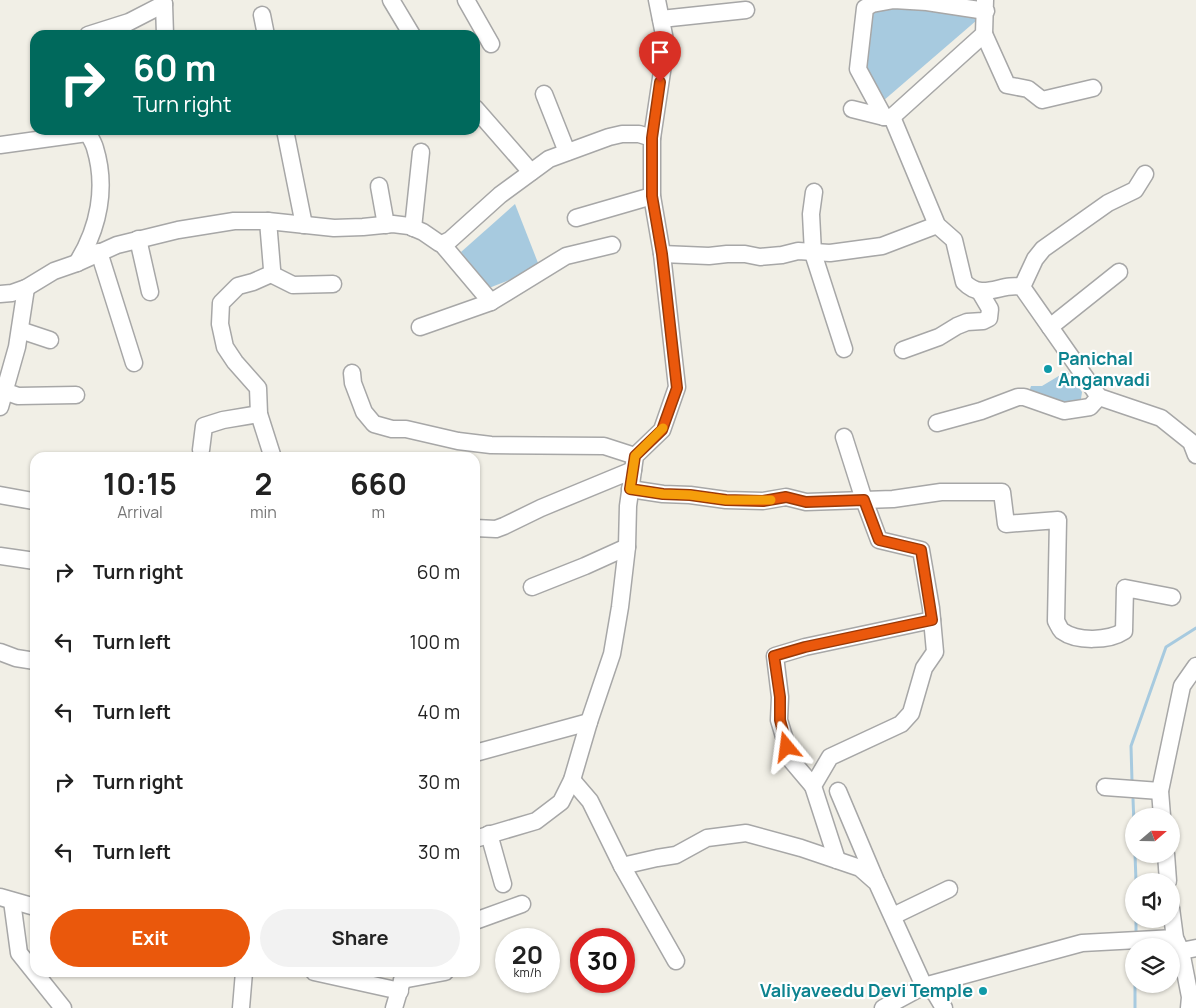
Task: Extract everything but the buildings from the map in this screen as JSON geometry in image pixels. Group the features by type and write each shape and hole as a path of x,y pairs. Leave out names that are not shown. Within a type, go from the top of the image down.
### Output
{"street":[{"path":"391,0 409,30"},
{"path":"466,0 491,44"},
{"path":"480,528 496,530 634,463 662,430 677,388 662,254 652,196 652,138 666,45 657,0"},
{"path":"903,350 939,337 967,322 984,321 989,318 990,309 980,292 964,282 954,240 937,225 888,117 858,69 865,8 872,4 894,0 986,5 984,34 1007,85 1028,89 1042,100 1093,88"},
{"path":"104,30 129,22 163,2 165,30"},
{"path":"661,19 746,10"},
{"path":"262,15 265,30"},
{"path":"888,117 984,34"},
{"path":"544,94 567,152"},
{"path":"852,109 888,117"},
{"path":"480,114 531,172"},
{"path":"442,244 450,240 500,195 549,159 609,136 639,134 652,138"},
{"path":"0,145 67,135"},
{"path":"77,263 89,245 94,231 101,184 96,155 88,135"},
{"path":"286,135 304,225"},
{"path":"413,228 421,152"},
{"path":"1022,287 1035,258 1043,249 1108,203 1135,190 1145,174"},
{"path":"379,186 386,225"},
{"path":"814,192 810,214 813,253 844,349"},
{"path":"576,218 652,196"},
{"path":"0,294 12,293 26,288 54,271 117,245 138,239 234,221 268,221 334,228 363,228 392,224 413,228 442,244 491,302"},
{"path":"268,221 272,269 270,274"},
{"path":"662,254 709,256 746,254 760,257 798,251 830,253 882,246 937,225"},
{"path":"138,239 150,292"},
{"path":"420,327 491,302 566,256 612,245"},
{"path":"99,252 134,363"},
{"path":"1050,327 1119,272"},
{"path":"271,452 259,414 258,388 235,362 225,347 220,324 221,303 238,286 270,274 293,286 333,284"},
{"path":"980,292 1016,286 1022,287 1099,397 1161,418 1191,442 1196,455"},
{"path":"0,407 17,347 26,288"},
{"path":"20,330 50,340"},
{"path":"352,373 353,383 364,412 374,424 458,441 491,445 604,446 634,463"},
{"path":"4,391 18,396 76,395"},
{"path":"937,423 981,411 1018,397 1024,397 1064,411 1090,407 1099,397"},
{"path":"201,450 204,426 223,420 259,414"},
{"path":"813,786 830,757 901,724 911,713 924,668 936,652 921,550 879,540 844,437"},
{"path":"502,884 482,837 536,821 561,802 572,780 612,654 627,547 630,489 634,463"},
{"path":"630,489 726,500 763,501 786,497 806,502 892,499 941,492 1002,492 1006,524 1058,520 1056,620 1060,630 1076,638 1102,638 1118,635 1124,630 1125,588 1172,597"},
{"path":"0,495 30,501"},
{"path":"532,587 627,547"},
{"path":"0,556 30,560"},
{"path":"837,860 813,786 791,760 780,720 780,697 774,656 805,647 932,620"},
{"path":"0,652 16,658 30,660"},
{"path":"1161,808 1160,792 1182,686 1196,666"},
{"path":"480,752 589,722"},
{"path":"572,780 590,801 622,866 676,961"},
{"path":"1105,787 1160,792"},
{"path":"838,791 924,986 935,993 944,1008"},
{"path":"622,866 676,856 707,838 746,833 801,848 860,868 877,883"},
{"path":"893,916 949,889"},
{"path":"30,906 6,899 19,953 30,967"},
{"path":"480,919 522,904"},
{"path":"1178,928 1184,946 1190,997 1189,1008"},
{"path":"883,1008 924,986 1082,943 1184,946"},
{"path":"38,977 63,1008"},
{"path":"241,1008 244,977"},
{"path":"363,977 402,981 421,977"},
{"path":"394,1008 402,981"}],"water":[{"path":"867,0 968,2 977,20 883,101 853,55"},
{"path":"515,204 540,268 489,288 461,252"},
{"path":"1067,371 1082,392 1081,399 1070,404 1028,395 1031,386 1042,386"}],"waterway":[{"path":"1132,781 1131,746 1166,647 1196,628"},
{"path":"1133,799 1133,808"},
{"path":"1135,863 1136,873"},
{"path":"1136,928 1136,933"},
{"path":"1135,993 1135,1008"}],"slow traffic":[{"path":"663,428 635,456 630,489 726,500 771,500"}],"place":[{"name":"Panichal Anganvadi","path":"1048,369"},
{"name":"Valiyaveedu Devi Temple","path":"983,991"}],"route":[{"path":"660,82 652,138 652,196 662,254 677,388 662,430 635,456 630,489 726,500 763,501 786,497 806,502 864,500 879,540 921,550 932,620 805,647 774,656 780,697 780,720 787,747"}]}
